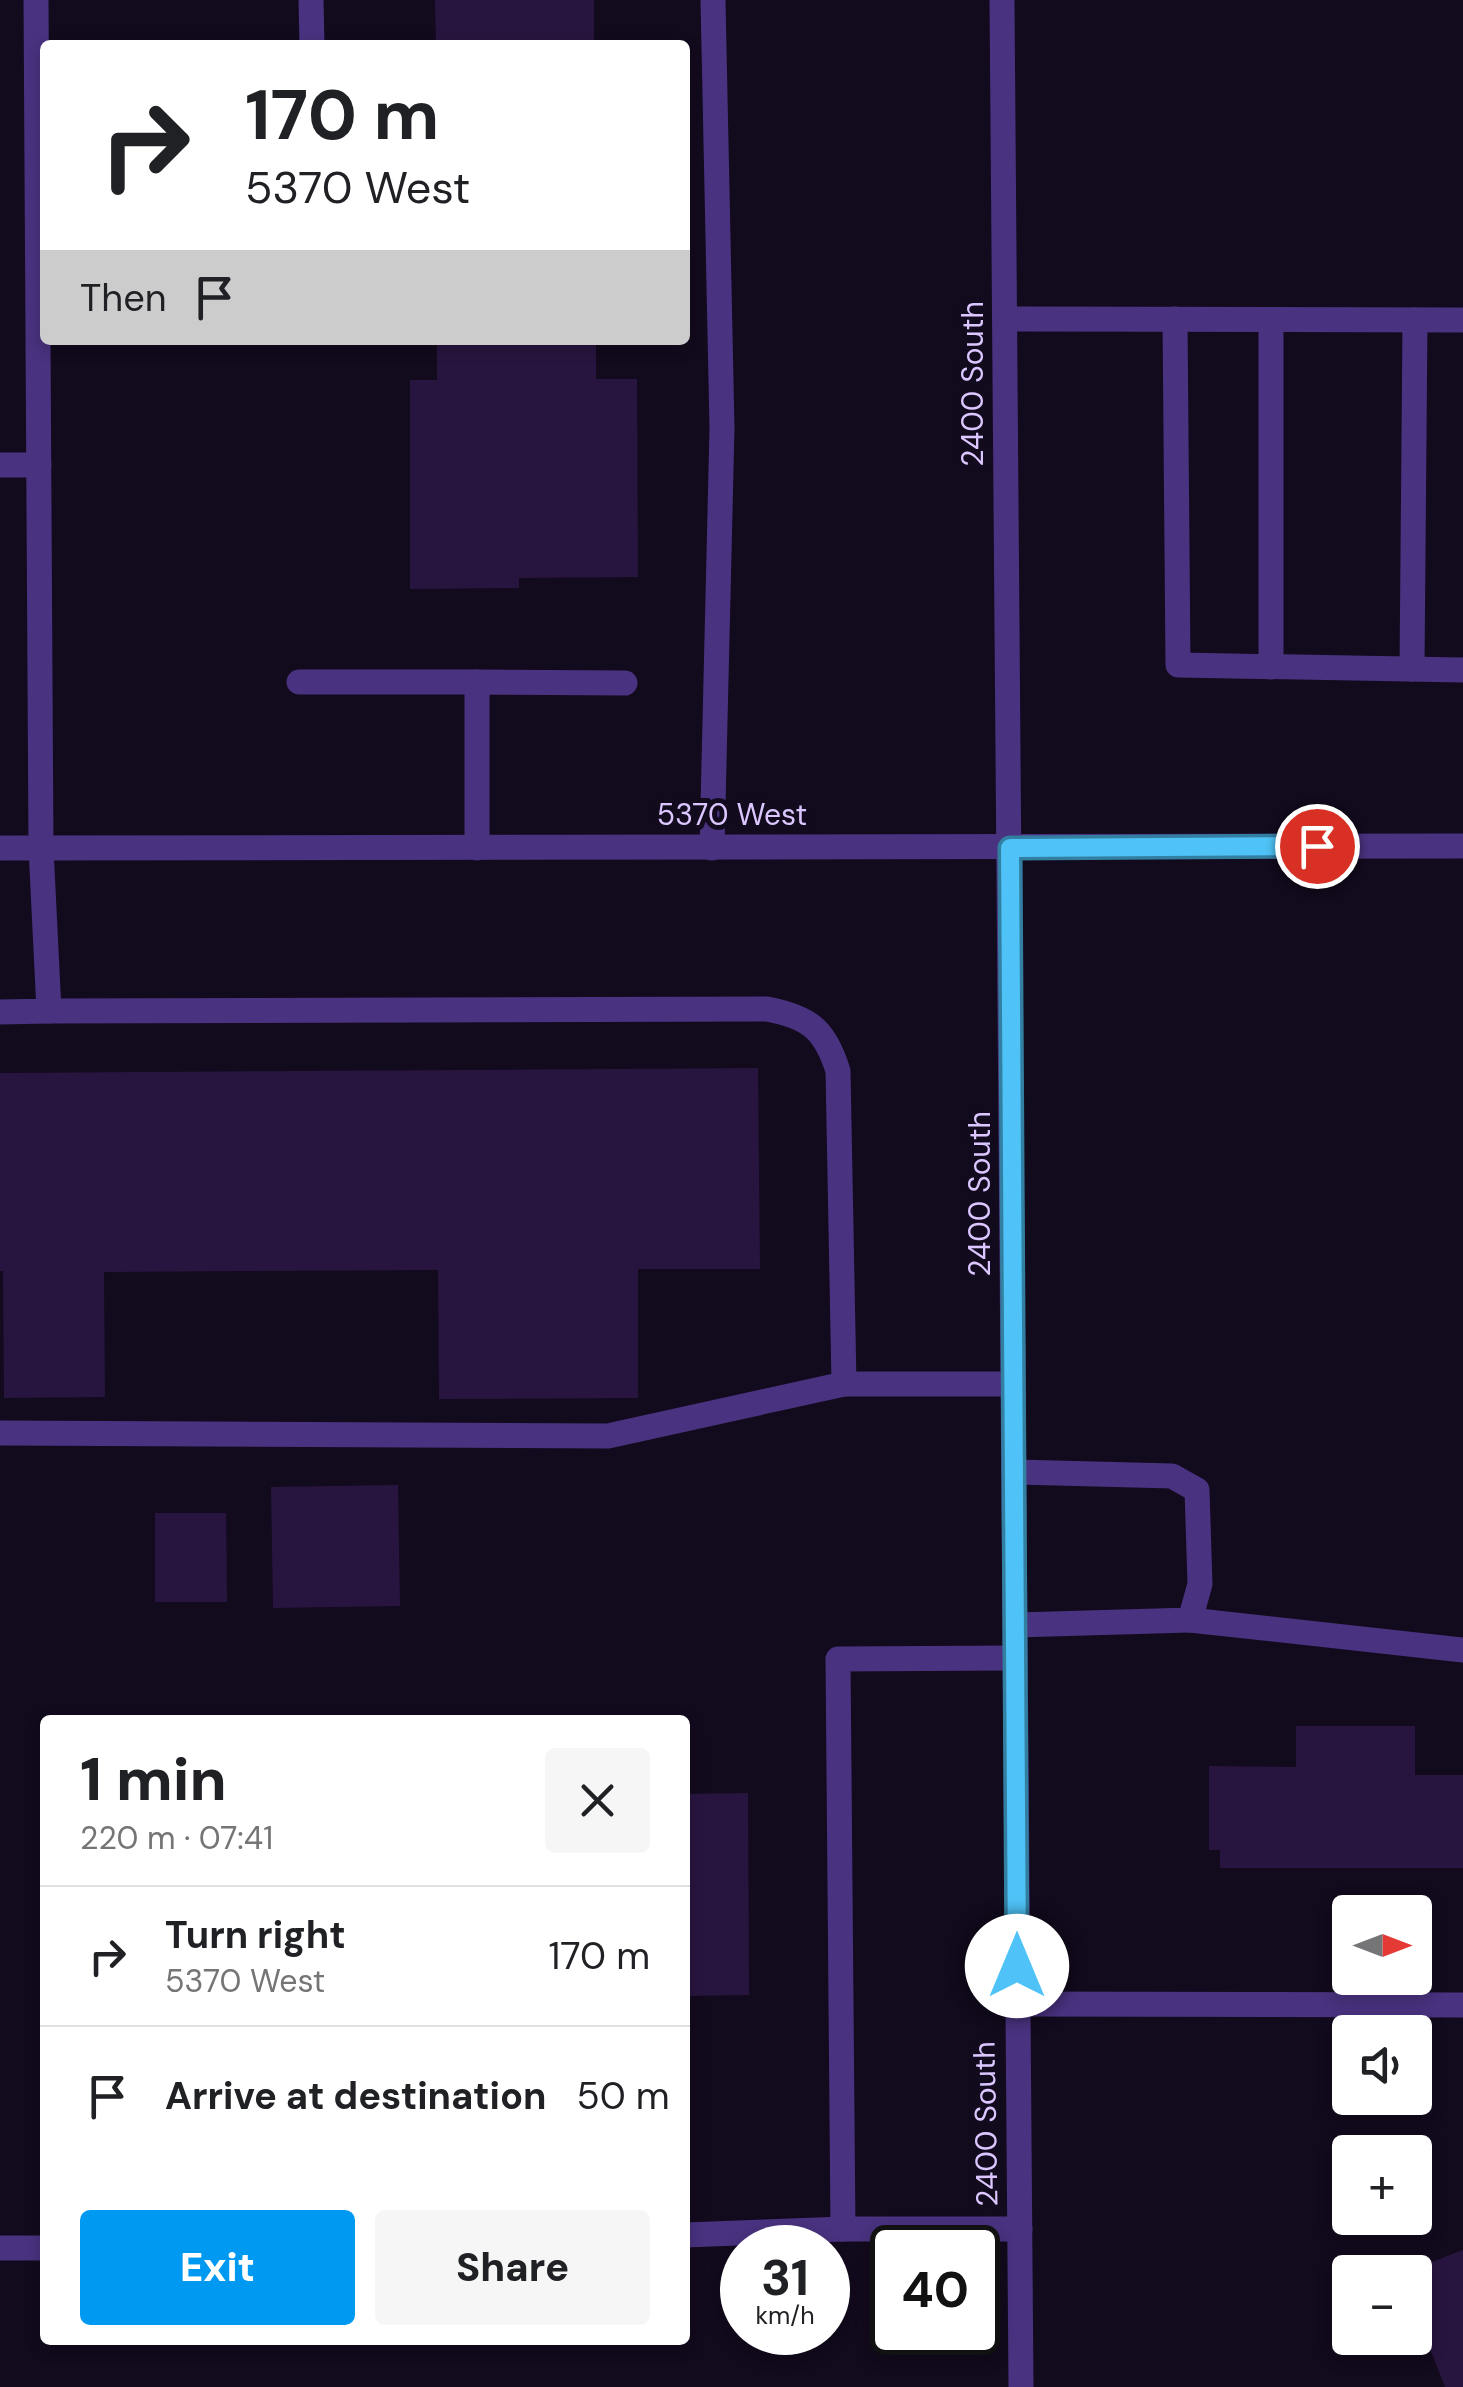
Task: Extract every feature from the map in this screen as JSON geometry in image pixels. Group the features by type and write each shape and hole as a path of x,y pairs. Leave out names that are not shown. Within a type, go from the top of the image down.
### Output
{"street":[{"path":"36,0 41,848 48,1011"},
{"path":"312,0 312,40"},
{"path":"712,848 722,428 714,0"},
{"name":"2400 South","path":"1002,0 1020,2387"},
{"path":"1005,319 1463,320"},
{"path":"1175,319 1178,665 1463,670"},
{"path":"1270,320 1270,667"},
{"path":"1412,669 1414,320"},
{"path":"0,465 38,465"},
{"path":"299,682 626,683"},
{"path":"477,682 477,848"},
{"name":"5370 West","path":"0,848 1463,846"},
{"path":"0,1012 788,1013 808,1022 831,1049 838,1070 844,1384"},
{"path":"0,1433 608,1436 844,1384 1013,1384"},
{"path":"1014,1472 1172,1476 1197,1490 1200,1584 1190,1620"},
{"path":"1016,1624 1190,1620 1463,1650"},
{"path":"843,2225 838,1659 1016,1658"},
{"path":"1018,2004 1463,2004"},
{"path":"850,2230 1020,2230"},
{"path":"690,2235 720,2234"},
{"path":"0,2248 40,2248"}],"building":[{"path":"435,0 594,0 594,40 436,40"},
{"path":"437,345 596,345 596,379 637,379 638,577 519,578 519,588 410,589 410,380 437,380"},
{"path":"758,1068 760,1269 638,1269 638,1398 439,1399 438,1270 104,1272 105,1397 4,1398 0,1073"},
{"path":"398,1485 400,1606 273,1608 271,1487"},
{"path":"155,1513 226,1513 227,1602 155,1602"},
{"path":"1296,1726 1415,1726 1415,1775 1463,1775 1463,1868 1220,1868 1220,1850 1209,1850 1209,1766 1296,1767"},
{"path":"748,1793 749,1995 690,1996 690,1794"},
{"path":"1463,2250 1463,2387 1445,2387 1432,2354 1432,2262"}],"route":[{"path":"1017,1966 1010,848 1317,846"}]}
